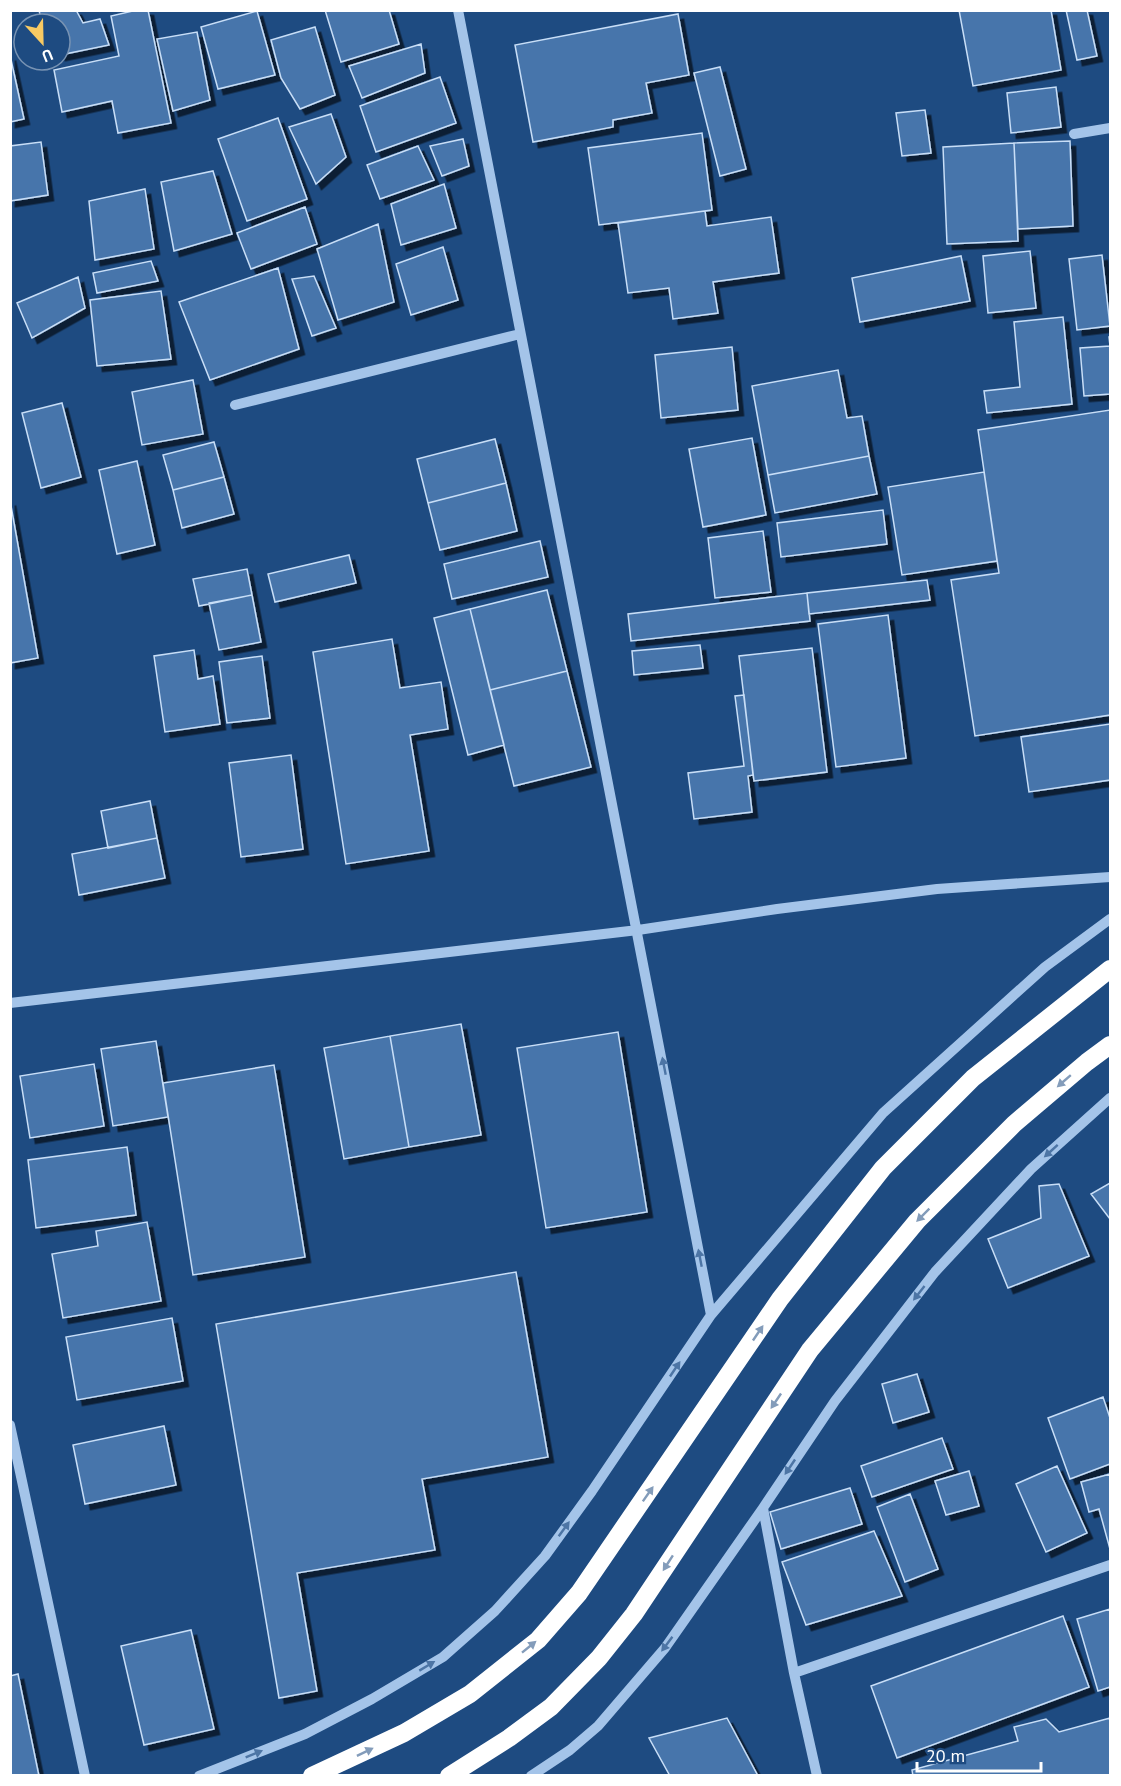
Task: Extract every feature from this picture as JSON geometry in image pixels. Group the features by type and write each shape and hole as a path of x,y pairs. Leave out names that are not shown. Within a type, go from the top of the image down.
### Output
{"highway":[{"path":"312,1776 404,1733 470,1694 538,1640 579,1593 780,1299 883,1168 973,1078 1103,974"},
{"path":"449,1776 509,1738 551,1707 599,1658 634,1614 810,1350 917,1221 1014,1124 1086,1062 1110,1045"}],"street":[{"path":"458,10 711,1315"},
{"path":"1074,134 1110,128"},
{"path":"235,405 520,334"},
{"path":"10,1003 638,930 777,909 937,889 1110,878"},
{"path":"199,1776 305,1734 372,1699 443,1657 495,1611 544,1556 579,1510 711,1315 883,1113 1044,967 1110,919"},
{"path":"531,1776 570,1750 598,1726 665,1648 835,1401 935,1272 1031,1169 1110,1098"},
{"path":"10,1425 85,1776"},
{"path":"763,1508 794,1673 817,1776"},
{"path":"794,1673 1110,1565"}],"building":[{"path":"39,10 76,10 83,23 100,19 109,45 72,53 72,12 39,12"},
{"path":"148,10 171,123 118,133 112,101 62,112 54,72 72,72 72,66 119,56 111,16"},
{"path":"325,10 389,10 399,44 341,62"},
{"path":"959,10 1051,10 1061,70 973,86"},
{"path":"1066,10 1087,10 1097,56 1077,60"},
{"path":"257,11 275,75 218,89 201,27"},
{"path":"678,14 689,75 646,83 652,113 613,120 613,127 533,142 515,45"},
{"path":"315,27 335,95 300,109 281,78 271,40"},
{"path":"197,32 210,100 173,111 157,39"},
{"path":"421,44 425,73 362,98 349,66"},
{"path":"10,55 24,119 10,122"},
{"path":"720,67 746,169 720,176 694,73"},
{"path":"440,77 456,123 376,152 360,106"},
{"path":"1056,87 1061,127 1011,133 1007,93"},
{"path":"925,110 931,153 902,156 896,113"},
{"path":"331,114 346,157 316,184 289,127"},
{"path":"278,118 307,199 247,221 218,139"},
{"path":"702,133 712,210 599,225 588,148"},
{"path":"463,139 469,166 442,176 430,146"},
{"path":"1070,141 1073,226 1018,229 1014,143"},
{"path":"41,142 48,195 10,201 10,146"},
{"path":"1014,143 1018,241 947,244 943,147"},
{"path":"418,146 434,180 380,199 367,165"},
{"path":"213,171 232,234 174,251 161,182"},
{"path":"444,184 456,228 401,245 391,204"},
{"path":"145,189 154,249 95,260 89,201"},
{"path":"305,207 317,244 251,269 237,233"},
{"path":"705,211 707,226 771,217 779,273 713,282 718,313 673,319 669,288 628,293 618,223"},
{"path":"378,224 394,302 338,320 317,249"},
{"path":"443,247 458,300 411,315 396,264"},
{"path":"1030,251 1036,308 988,313 983,256"},
{"path":"1102,255 1110,326 1077,330 1069,259"},
{"path":"961,256 970,301 860,322 852,278"},
{"path":"151,261 158,281 97,293 93,273"},
{"path":"278,268 299,349 210,380 179,302"},
{"path":"314,276 336,328 312,336 292,279"},
{"path":"78,277 85,308 32,338 17,303"},
{"path":"161,291 171,359 97,366 90,300"},
{"path":"1063,317 1072,404 987,413 984,391 1020,387 1014,322"},
{"path":"1110,346 1110,394 1084,396 1080,348"},
{"path":"732,347 738,410 661,418 655,355"},
{"path":"838,370 847,418 862,416 869,456 768,475 752,386"},
{"path":"193,380 203,434 142,445 132,392"},
{"path":"62,403 81,477 41,488 22,413"},
{"path":"1110,410 1110,715 975,736 951,580 999,573 978,430"},
{"path":"752,438 766,515 703,527 689,449"},
{"path":"495,439 506,483 428,503 417,459"},
{"path":"214,442 224,477 173,490 163,455"},
{"path":"869,456 877,494 775,513 768,475"},
{"path":"137,461 155,545 117,554 99,470"},
{"path":"984,472 997,561 902,575 888,487"},
{"path":"224,477 234,514 182,528 173,490"},
{"path":"506,483 517,531 440,550 428,503"},
{"path":"10,500 38,658 10,663"},
{"path":"883,510 887,544 781,557 777,523"},
{"path":"763,531 771,592 715,598 708,538"},
{"path":"540,541 548,577 452,599 444,564"},
{"path":"349,555 356,583 275,602 268,574"},
{"path":"247,569 252,595 199,606 193,579"},
{"path":"927,580 930,600 809,614 807,593"},
{"path":"547,590 567,671 490,690 470,609"},
{"path":"807,593 810,621 631,641 628,614"},
{"path":"252,595 261,642 219,650 209,603"},
{"path":"470,609 504,745 468,755 434,618"},
{"path":"888,615 906,758 836,767 818,624"},
{"path":"392,639 400,688 441,682 448,729 410,735 429,851 346,864 313,652"},
{"path":"700,645 703,668 634,675 632,651"},
{"path":"812,648 827,772 754,781 739,656"},
{"path":"194,650 198,679 213,676 220,724 165,732 154,656"},
{"path":"262,656 270,718 227,723 219,662"},
{"path":"567,671 591,767 514,786 490,690"},
{"path":"744,695 753,775 748,776 752,812 694,819 688,773 744,766 735,696"},
{"path":"1110,724 1110,780 1029,792 1021,737"},
{"path":"291,755 303,849 241,857 229,763"},
{"path":"150,801 157,838 108,848 101,811"},
{"path":"157,838 165,878 79,895 72,854"},
{"path":"461,1024 481,1135 409,1147 390,1036"},
{"path":"618,1032 647,1212 546,1228 517,1048"},
{"path":"390,1036 409,1147 344,1159 324,1048"},
{"path":"156,1041 168,1117 113,1126 101,1049"},
{"path":"94,1064 104,1126 30,1138 20,1076"},
{"path":"274,1065 305,1257 193,1275 163,1083"},
{"path":"127,1147 136,1215 36,1228 28,1160"},
{"path":"1110,1183 1110,1219 1091,1194"},
{"path":"1059,1184 1089,1256 1008,1288 988,1239 1041,1218 1039,1186"},
{"path":"147,1222 161,1301 63,1318 52,1254 98,1246 96,1231"},
{"path":"516,1272 548,1457 422,1479 435,1550 297,1573 317,1691 279,1698 216,1324"},
{"path":"172,1318 183,1381 77,1400 66,1337"},
{"path":"917,1374 929,1412 893,1423 882,1384"},
{"path":"1103,1397 1110,1418 1110,1464 1070,1479 1048,1418"},
{"path":"164,1426 176,1485 85,1504 73,1445"},
{"path":"942,1438 953,1469 872,1497 861,1466"},
{"path":"1057,1466 1087,1533 1046,1552 1016,1484"},
{"path":"969,1471 979,1506 946,1515 935,1481"},
{"path":"1110,1474 1110,1549 1099,1509 1089,1512 1081,1482"},
{"path":"850,1488 862,1524 781,1549 770,1512"},
{"path":"910,1494 938,1569 905,1582 877,1507"},
{"path":"874,1531 902,1596 806,1625 782,1562"},
{"path":"1110,1609 1110,1687 1098,1691 1077,1619"},
{"path":"1063,1616 1089,1687 897,1758 871,1686"},
{"path":"191,1630 214,1729 144,1745 121,1646"},
{"path":"18,1674 39,1776 10,1776 10,1676"},
{"path":"727,1718 758,1776 670,1776 649,1738"},
{"path":"1110,1718 1110,1776 913,1776 912,1770 1018,1741 1014,1727 1046,1719 1059,1732"}]}
